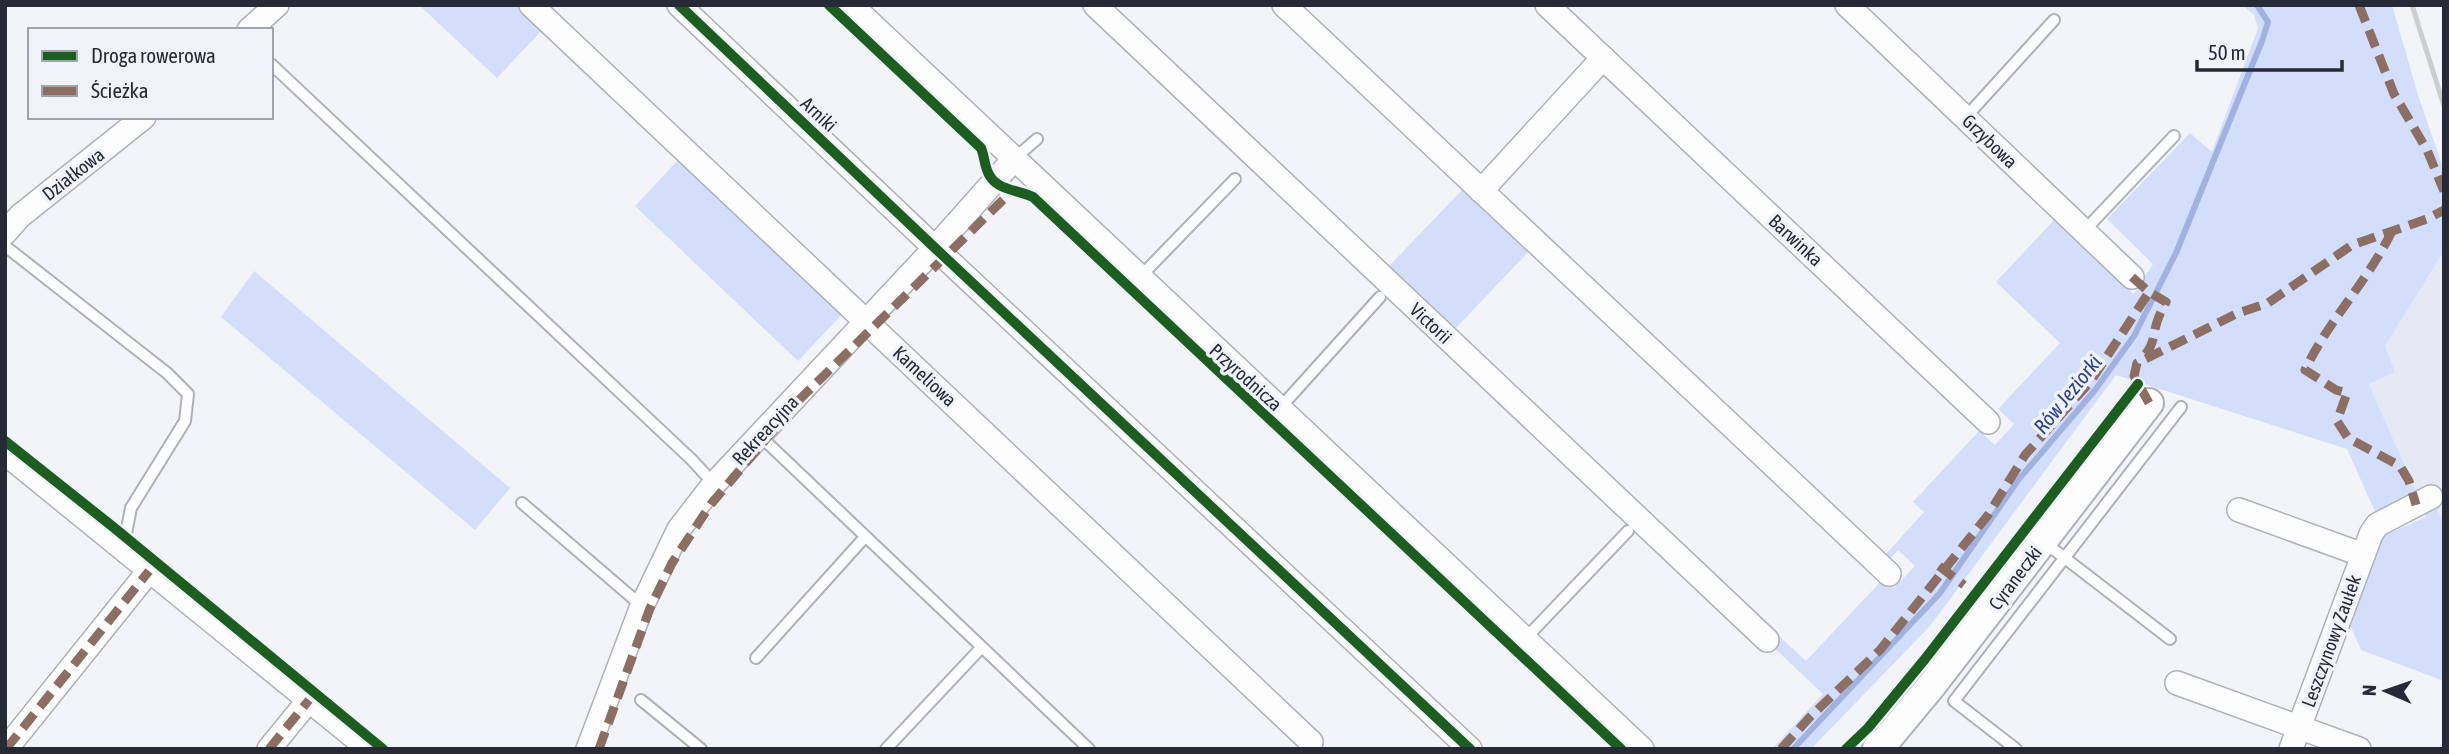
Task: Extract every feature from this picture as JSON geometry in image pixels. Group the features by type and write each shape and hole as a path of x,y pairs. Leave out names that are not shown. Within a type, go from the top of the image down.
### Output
{"street":[{"path":"251,28 277,5"},
{"name":"Kameliowa","path":"531,5 1315,746"},
{"name":"Arniki","path":"679,5 1470,749"},
{"name":"Przyrodnicza","path":"851,5 1642,749"},
{"name":"Victorii","path":"1095,5 1767,640"},
{"path":"1284,5 1889,574"},
{"name":"Barwinka","path":"1547,5 1988,422"},
{"name":"Grzybowa","path":"1847,5 2132,276"},
{"path":"1481,191 1603,58"},
{"name":"Działkowa","path":"5,233 20,216 141,119"},
{"name":"Rekreacyjna","path":"588,749 642,606 679,529 714,484 935,248 1014,158"},
{"name":"Cyraneczki","path":"1877,749 2053,550 2150,403"},
{"path":"5,453 369,749"},
{"name":"Leszczynowy Zaułek","path":"2295,738 2363,555 2377,525 2431,496"},
{"name":"Leszczynowy Zaułek","path":"2239,510 2363,555"},
{"path":"6,749 149,570"},
{"name":"Leszczynowy Zaułek","path":"2177,683 2295,738 2359,749"},
{"path":"269,749 309,700"}],"lane":[{"path":"1965,118 2054,20"},
{"path":"273,66 692,460 714,484"},
{"path":"2084,231 2174,136"},
{"path":"1014,158 1037,139"},
{"path":"1140,277 1235,179"},
{"path":"5,246 167,373 188,394 185,421 131,508 123,551"},
{"path":"1280,408 1380,298"},
{"path":"2016,749 1954,701 2053,550 2181,407"},
{"path":"759,435 1089,749"},
{"path":"522,503 642,606"},
{"path":"1525,639 1628,531"},
{"path":"756,658 865,537"},
{"path":"2053,550 2170,639"},
{"path":"886,749 981,648"},
{"path":"641,700 701,749"}],"shaded area":[{"path":"419,5 518,5 543,29 497,78"},
{"path":"2242,5 2392,5 2444,171 2444,251 2385,346 2395,372 2369,384 2416,492 2376,514 2347,449 2116,375 1930,626 1811,749 1772,749 1823,694 1771,645 1779,636 1806,661 1883,579 1894,588 1915,566 1898,550 1888,561 1884,556 1924,512 1913,502 1979,431 1995,445 2014,424 1998,409 2060,343 1996,282 2054,220 2134,294 2153,264 2107,219 2190,133 2212,152 2258,28 2254,15"},
{"path":"680,158 843,313 798,361 635,206"},
{"path":"1466,186 1531,249 1454,330 1388,267"},
{"path":"2444,251 2444,524 2435,505 2416,492 2369,384 2395,372 2385,346"},
{"path":"254,271 510,488 475,530 221,317"},
{"path":"2435,505 2444,524 2444,681 2361,650 2349,623 2381,537 2426,517 2423,509"}],"waterway":[{"name":"Rów Jeziorki","path":"1793,749 1940,593 2019,479 2095,390 2134,336 2176,253 2262,41 2268,22 2257,5"}],"railway":[{"path":"2412,5 2444,106"}],"marked path":[{"path":"2359,5 2394,94 2427,150 2444,191"},
{"path":"599,749 650,608 672,563 711,504 800,399 1012,191"},
{"path":"2149,403 2134,376 2137,363 2238,313 2268,303 2352,245 2427,219 2444,210"},
{"path":"2392,231 2372,267 2325,335 2305,370 2336,390 2347,393 2337,421 2348,438 2400,466 2409,481 2416,505"},
{"path":"2132,277 2166,302 2158,319 2152,344 2142,358"},
{"path":"1781,749 1809,718 1880,650 1988,515 2025,455 2091,381 2149,292"},
{"path":"1939,566 1964,585"},
{"path":"6,749 149,571"},
{"path":"269,749 309,700"}],"cycle path":[{"path":"679,5 1470,749"},
{"path":"829,5 981,148 987,170 995,182 1033,197 1621,749"},
{"path":"1846,749 1868,728 1925,659 2138,384"},
{"path":"5,441 383,749"}]}
